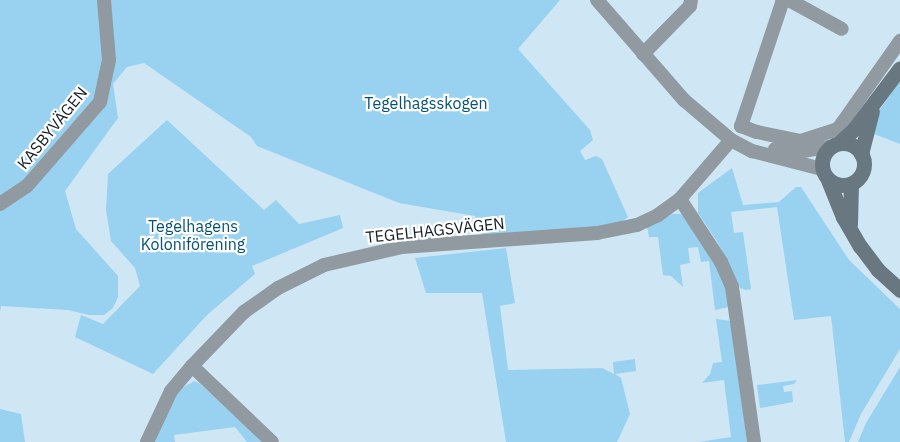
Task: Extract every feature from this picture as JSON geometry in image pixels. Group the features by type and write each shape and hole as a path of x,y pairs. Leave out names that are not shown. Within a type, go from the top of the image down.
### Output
{"street":[{"name":"KASBYVÄGEN","path":"0,204 27,186 100,102 110,60 104,0"},
{"path":"597,0 684,100 731,140 752,151 825,175 842,185 851,184"},
{"path":"643,54 690,6 691,0"},
{"path":"842,29 788,0 782,3 741,126 801,141 838,129 900,41"},
{"path":"900,68 875,103 834,145 821,162 825,175 851,228 878,270 900,290"},
{"path":"851,228 851,184 864,168 862,154 875,103"},
{"name":"TEGELHAGSVÄGEN","path":"146,442 171,391 192,366 244,312 278,288 324,265 402,248 597,233 637,225 658,215 680,198 731,140"},
{"path":"745,146 757,145 785,151 852,144 862,154"},
{"path":"680,198 721,262 732,287 754,442"},
{"path":"192,366 272,442"}],"green space":[{"name":"Tegelhagsskogen","path":"0,0 560,0 518,49 590,130 593,140 580,151 585,160 596,156 602,159 628,217 620,223 587,229 483,237 475,216 399,203 257,146 251,137 144,63 127,67 113,84 118,118 65,191 76,229 118,276 118,297 113,308 104,315 89,315 68,310 1,306 0,313"},
{"path":"900,80 900,144 869,132 879,111"},
{"name":"Tegelhagens Koloniförening","path":"167,120 264,210 276,200 299,224 340,215 343,228 252,266 255,274 207,315 153,374 75,337 81,315 103,324 140,286 135,268 111,241 106,210 108,174"},
{"path":"732,168 743,205 779,202 796,187 801,187 849,260 900,309 900,349 861,414 849,442 845,442 831,316 794,320 777,207 731,212 734,233 743,232 751,289 746,290 740,288 718,243 698,213 698,193"},
{"path":"672,214 682,214 713,257 730,298 729,307 715,310 709,261 701,262 698,247 688,248 690,263 680,265 683,287 671,276 663,275 658,237 649,237 647,227"},
{"path":"506,248 515,303 500,306 508,370 602,368 614,374 613,362 635,359 636,371 615,374 621,378 630,414 617,442 506,442 482,293 426,293 415,258"},
{"path":"716,319 731,321 747,442 699,442 731,437 724,380 702,383 710,374 713,363 722,362"},
{"path":"900,367 900,442 858,442 866,423"},
{"path":"797,380 794,384 783,386 784,392 792,391 793,402 760,408 757,385"},
{"path":"194,381 199,383 265,442 247,442 235,427 174,435 175,442 153,442 179,390"},
{"path":"0,409 21,414 25,442 0,442"}]}
